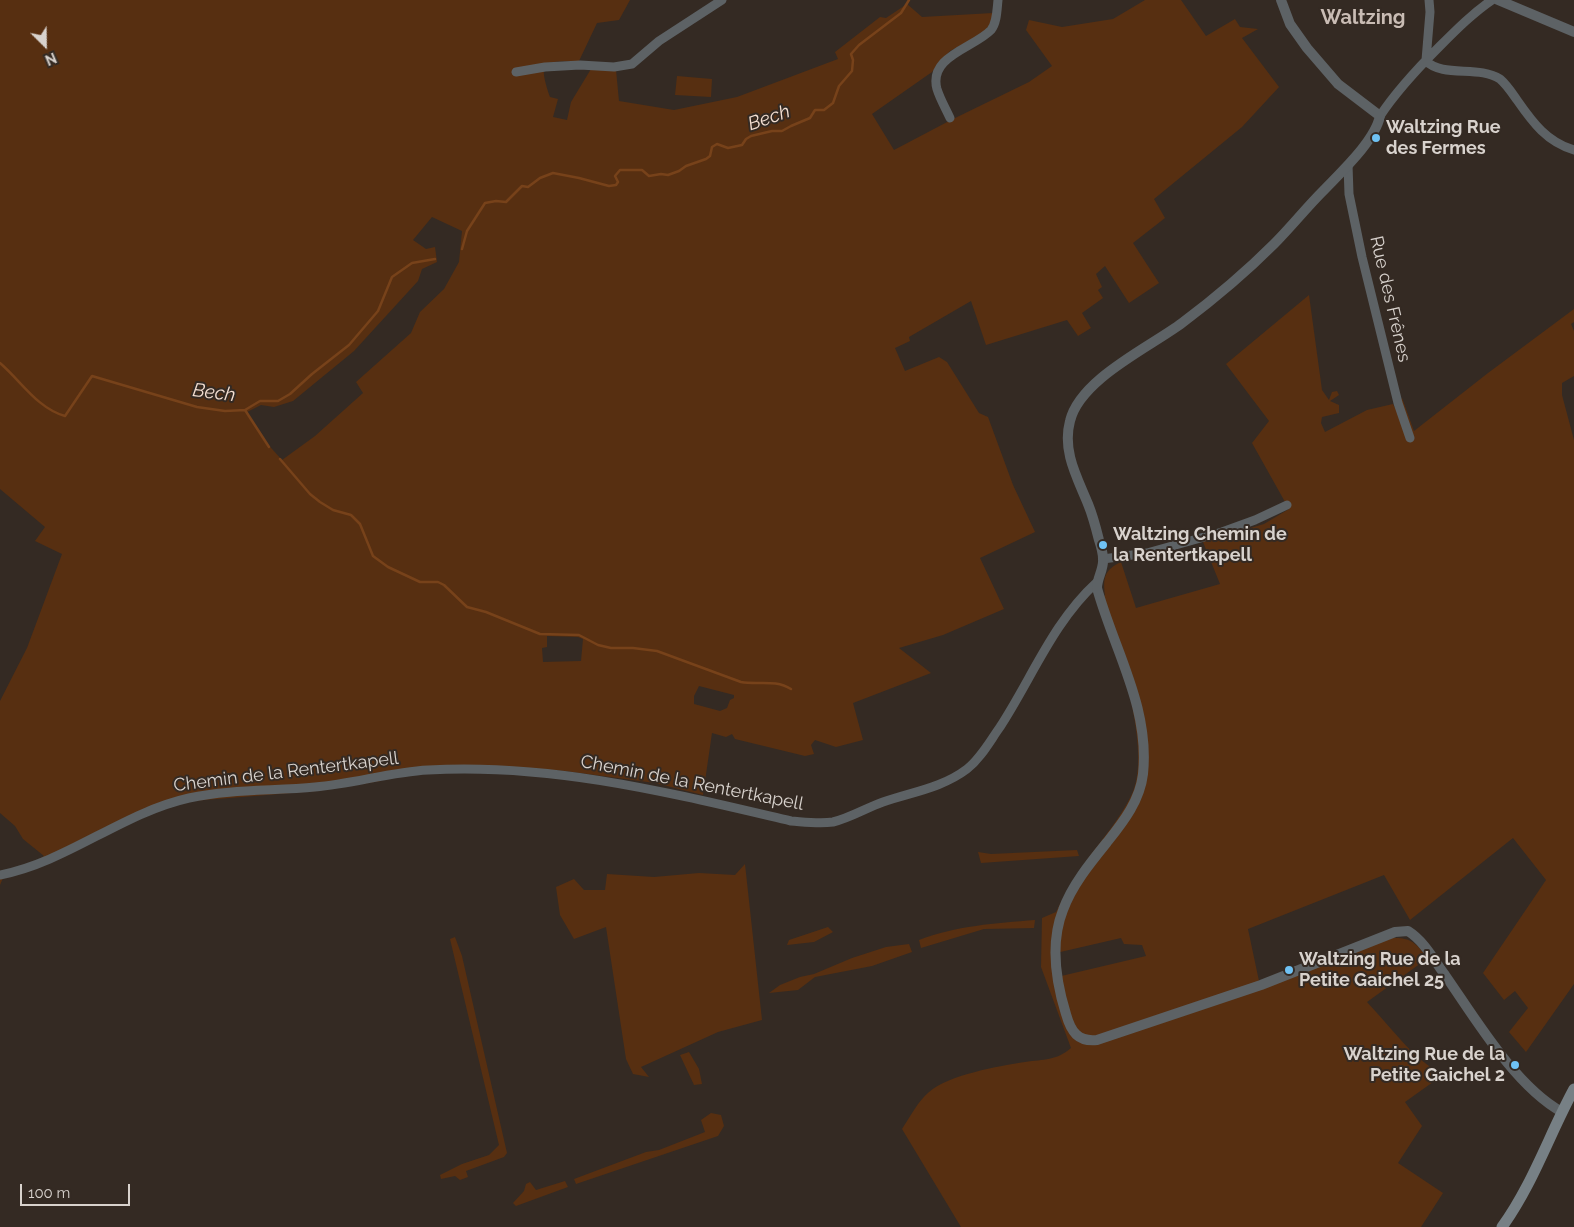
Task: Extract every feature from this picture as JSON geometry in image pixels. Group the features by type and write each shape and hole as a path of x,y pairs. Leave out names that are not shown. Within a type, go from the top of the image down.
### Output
{"main road":[{"path":"1502,1227 1526,1191 1574,1089"}],"street":[{"path":"516,72 554,66 614,67 632,64 659,41 722,0"},
{"path":"950,118 937,88 937,74 952,55 984,36 992,28 997,13 998,0"},
{"path":"1281,0 1290,24 1298,37 1338,84 1380,116"},
{"path":"1426,61 1430,12 1429,0"},
{"path":"1492,0 1462,24 1392,98 1380,116 1374,132 1348,165 1274,244 1182,323 1104,376 1078,404 1070,420 1067,440 1070,458 1095,522 1104,559 1097,582 1100,598 1134,692 1144,751 1142,776 1137,796 1123,822 1092,860 1072,891 1062,911 1056,935 1057,977 1063,1005 1073,1031 1081,1039 1088,1041 1097,1040 1261,985 1395,932 1408,931 1418,938 1509,1064 1543,1099 1562,1112"},
{"path":"1498,0 1574,32"},
{"path":"1426,61 1435,67 1476,72 1500,80 1507,86 1537,128 1559,145 1574,150"},
{"name":"Rue des Frênes","path":"1348,165 1349,194 1362,257 1398,403 1410,438"},
{"path":"1104,559 1147,553 1222,532 1255,520 1287,505"},
{"name":"Chemin de la Rentertkapell","path":"0,876 32,866 170,803 190,798 317,787 426,770 485,769 564,775 652,789 791,821 834,822 884,802 936,786 968,768 982,752 1006,716 1051,638 1080,597 1097,582"}],"shaded area":[{"path":"0,0 630,0 619,20 597,23 579,61 558,62 546,65 544,75 550,97 558,99 553,117 567,120 571,102 591,69 616,70 619,101 674,110 737,97 838,59 835,52 880,17 886,18 907,4 922,17 993,13 990,25 982,34 950,51 932,72 872,114 894,150 1029,82 1052,66 1026,30 1029,20 1062,27 1113,19 1145,0 1181,0 1206,36 1235,19 1240,27 1258,29 1242,38 1279,87 1242,127 1154,199 1165,218 1133,243 1159,283 1129,303 1105,266 1096,274 1102,287 1098,290 1103,298 1082,313 1091,328 1078,336 1067,320 986,345 971,301 909,337 910,341 895,348 905,371 939,357 947,362 979,413 988,417 1013,485 1035,532 980,558 1004,609 943,635 899,648 931,673 853,703 863,740 836,747 815,740 811,745 814,754 805,756 735,739 732,734 726,737 712,733 703,795 655,783 565,771 484,766 382,773 381,781 317,791 192,801 173,805 3,878 0,885 0,872 31,864 44,856 23,839 15,826 0,813 0,701 27,648 62,554 35,541 45,527 0,489","holes":["432,217 462,231 459,262 444,289 420,312 411,333 356,382 363,393 315,436 282,460 263,439 247,412 261,405 274,407 293,401 354,351 418,281 422,269 437,262 435,247 426,249 413,240","547,636 578,637 583,639 581,661 543,662 542,648 547,647","699,686 734,695 734,698 730,700 727,708 720,711 694,704 694,696"]},
{"path":"677,76 712,79 711,97 675,95"},
{"path":"1309,295 1322,390 1329,400 1332,392 1337,391 1339,395 1330,401 1339,405 1339,413 1322,417 1321,423 1325,432 1367,410 1393,404 1395,408 1402,398 1414,431 1574,309 1574,322 1571,324 1574,331 1574,376 1562,383 1562,395 1574,440 1574,984 1526,1052 1509,1032 1528,1008 1515,991 1504,1000 1483,973 1546,880 1513,838 1410,920 1384,875 1248,929 1259,981 1391,938 1409,940 1420,948 1428,958 1367,1002 1416,1056 1440,1077 1405,1102 1422,1126 1398,1163 1443,1193 1421,1227 961,1227 902,1129 925,1096 948,1081 988,1069 1044,1060 1060,1055 1071,1048 1041,967 1042,918 1056,912 1089,857 1123,811 1132,794 1137,775 1138,751 1130,697 1103,597 1105,595 1104,584 1106,575 1111,568 1121,562 1136,608 1220,584 1203,542 1264,524 1289,509 1252,443 1269,421 1226,364","holes":["1121,938 1124,944 1142,945 1146,956 1057,977 1056,953"]},
{"path":"1077,850 1079,856 981,863 978,852 991,854"},
{"path":"745,864 762,1020 718,1032 641,1067 649,1077 633,1074 626,1059 606,927 574,939 560,915 556,887 574,879 584,890 605,890 607,874 654,877 699,873 735,875"},
{"path":"1035,920 1034,928 984,929 921,948 919,940 961,928"},
{"path":"828,927 833,932 814,942 787,945 789,940"},
{"path":"455,937 462,956 507,1153 504,1157 466,1171 468,1177 460,1180 455,1176 441,1179 440,1175 462,1164 489,1155 499,1145 450,939"},
{"path":"909,944 912,952 872,966 815,977 798,990 769,993 780,985 814,974 852,958 886,947"},
{"path":"689,1052 699,1069 702,1084 694,1085 680,1055"},
{"path":"711,1113 721,1115 724,1126 718,1136 576,1184 574,1179 705,1132 701,1120"},
{"path":"565,1181 568,1187 516,1206 513,1203 524,1191 526,1184 530,1182 536,1190"}],"waterway":[{"name":"Bech","path":"462,249 467,231 485,203 506,202 522,186 528,187 540,178 553,173 609,186 616,185 618,182 615,176 620,170 642,170 649,176 668,175 706,159 710,156 712,147 717,144 728,148 742,145 751,136 772,131 782,131 810,118 815,110 824,110 833,103 839,86 852,71 853,60 851,54 859,45 901,13 909,0"},
{"name":"Bech","path":"0,363 46,407 65,416 92,376 197,407 225,411 245,410 260,401 278,401 290,394 349,345 378,311 392,277 412,263 435,259"},
{"path":"245,410 269,447"},
{"path":"280,459 310,494 333,510 351,515 360,524 373,556 388,567 420,582 438,582 444,585 467,607 486,612 540,634 579,635 598,645 611,648 657,651 741,682 773,683 791,689"}],"place":[{"name":"Waltzing Rue des Fermes","path":"1376,138"},
{"name":"Waltzing Chemin de la Rentertkapell","path":"1103,545"},
{"name":"Waltzing Rue de la Petite Gaichel 25","path":"1289,970"},
{"name":"Waltzing Rue de la Petite Gaichel 2","path":"1515,1065"}],"district":[{"name":"Waltzing","path":"1363,18"}]}
